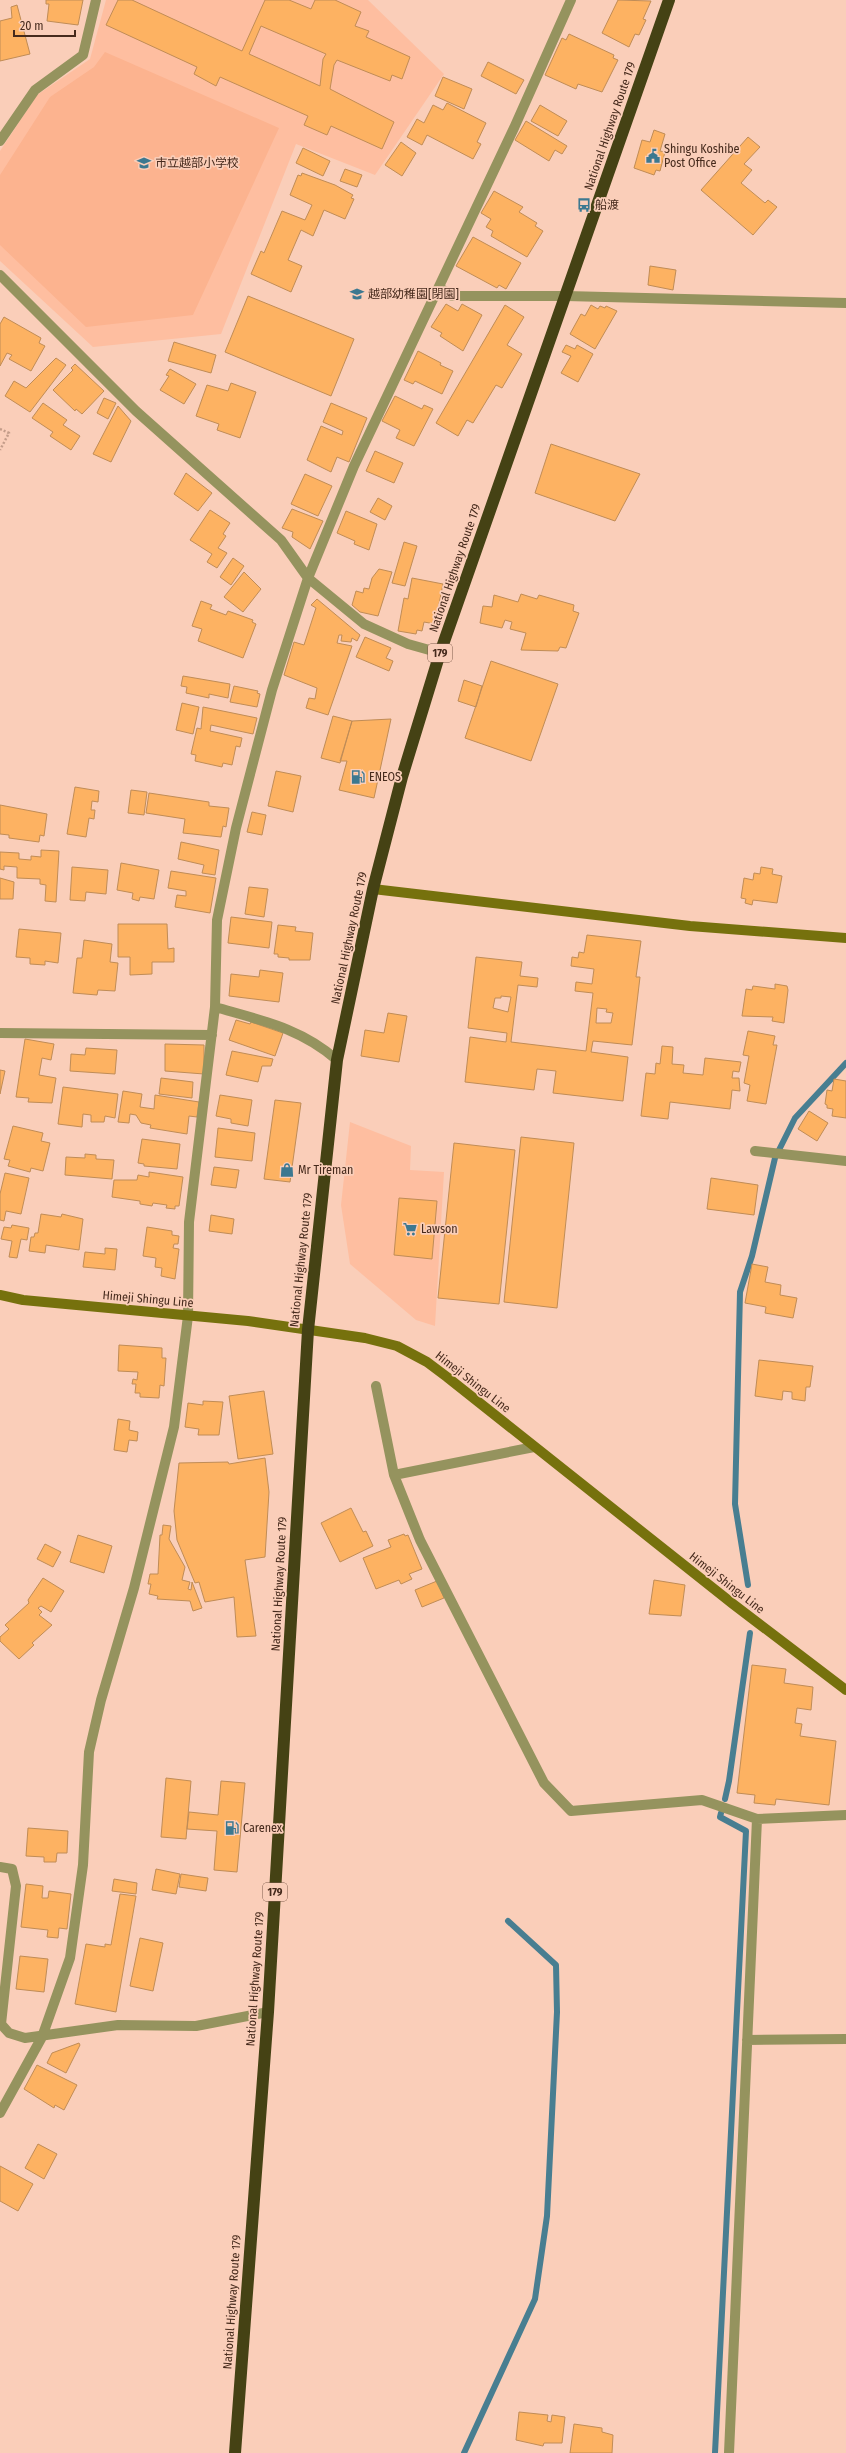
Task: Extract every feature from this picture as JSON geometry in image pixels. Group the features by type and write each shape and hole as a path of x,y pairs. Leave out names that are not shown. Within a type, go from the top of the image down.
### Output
{"highway":[{"name":"National Highway Route 179","path":"235,2453 268,2012 308,1330 337,1060 373,888 402,777 440,653 669,0"}],"main road":[{"path":"373,888 690,926 846,938"},
{"name":"Himeji Shingu Line","path":"0,1295 23,1300 248,1322 365,1338 397,1346 427,1362 447,1377 534,1447 846,1690"}],"street":[{"path":"0,141 35,90 83,55 96,0"},
{"path":"0,2113 42,2037 70,1958 83,1865 89,1752 101,1700 134,1588 174,1426 188,1316 189,1222 215,1007 217,920 236,828 272,690 308,578 354,466 440,288 484,190 514,128 570,0"},
{"path":"0,275 136,411 282,540 308,578 364,624 408,644 440,653"},
{"path":"440,288 452,296 566,296 846,302"},
{"path":"215,1007 285,1027 319,1044 337,1060"},
{"path":"0,1033 212,1035"},
{"path":"755,1151 846,1161"},
{"path":"376,1386 394,1475 420,1540 544,1783 571,1812 702,1800 757,1819 846,1815"},
{"path":"394,1475 534,1447"},
{"path":"729,2453 757,1819"},
{"path":"0,1867 12,1869 16,1886 1,2024 9,2033 20,2036 42,2037 118,2025 196,2026 268,2012"},
{"path":"747,2040 846,2040"}],"path":[{"path":"0,429 9,433 0,450"}],"shaded area":[{"name":"市立越部小学校","path":"106,0 368,0 444,74 375,175 296,144 221,334 93,347 0,261 0,151 37,95 90,59"},
{"path":"105,52 279,128 193,315 86,327 0,245 0,175 50,97 94,67"},
{"path":"350,1122 411,1146 410,1170 444,1172 435,1326 416,1320 350,1264 341,1205"}],"building":[{"path":"46,0 83,0 78,25 47,21 49,4 46,4"},
{"path":"118,0 132,0 242,51 265,0 289,0 311,9 315,0 335,0 361,12 355,26 369,31 366,37 410,57 402,79 392,75 390,81 337,60 334,65 330,89 394,122 382,149 331,126 327,135 304,125 308,116 220,77 216,86 194,74 197,67 106,25","holes":["261,26 326,54 323,59 320,86 249,54"]},
{"path":"618,0 651,1 643,19 646,20 639,35 635,34 629,47 602,33"},
{"path":"17,5 30,54 0,61 0,21 12,18 11,7"},
{"path":"569,34 614,55 613,58 618,60 602,92 578,84 576,89 545,75 562,38 566,40"},
{"path":"488,62 524,80 516,94 481,76"},
{"path":"443,77 472,89 464,109 435,96"},
{"path":"447,103 486,123 477,142 481,144 473,159 427,135 422,145 407,137 417,119 424,123 433,105 443,110"},
{"path":"540,105 567,121 558,136 531,121"},
{"path":"526,121 567,146 562,154 555,150 549,161 515,140"},
{"path":"654,130 665,134 660,151 665,152 660,171 656,170 654,175 634,168 642,140 650,142"},
{"path":"748,137 760,147 744,164 752,170 741,183 765,203 768,200 777,207 753,235 701,190"},
{"path":"401,142 416,153 402,176 385,165"},
{"path":"303,148 330,161 323,176 296,163"},
{"path":"345,169 362,175 357,187 340,181"},
{"path":"302,173 335,185 353,195 351,198 354,199 345,219 324,210 313,236 301,230 288,260 302,266 291,292 251,274 261,251 264,253 282,211 305,220 312,205 290,195 298,175 301,176"},
{"path":"494,191 523,207 519,212 537,223 535,226 543,231 527,257 491,236 493,231 486,227 491,219 481,213"},
{"path":"473,237 521,263 506,289 499,285 497,288 456,266"},
{"path":"650,266 676,270 673,290 648,285"},
{"path":"248,296 354,339 331,396 225,352"},
{"path":"446,304 458,311 462,304 482,315 463,351 440,336 442,333 431,327"},
{"path":"505,305 524,317 507,345 522,354 502,388 496,385 473,423 467,420 458,436 436,423"},
{"path":"591,305 598,309 600,306 605,308 606,306 617,311 595,349 570,334 581,314 585,316"},
{"path":"4,317 41,338 39,343 45,346 31,371 9,359 12,355 7,353 0,366 0,324"},
{"path":"174,342 216,355 211,373 168,361"},
{"path":"566,345 575,349 577,345 593,354 578,382 561,373 571,356 562,352"},
{"path":"418,351 441,363 440,365 453,371 442,394 415,381 413,384 404,380"},
{"path":"56,358 66,365 30,412 5,396 14,381 26,388"},
{"path":"75,364 104,391 82,414 76,409 75,411 53,390 73,370 71,368"},
{"path":"170,369 196,384 184,404 160,390 169,376 166,375"},
{"path":"231,383 256,392 240,438 217,430 219,424 196,416 207,385 228,391"},
{"path":"395,396 422,409 424,405 433,409 414,446 396,438 400,430 382,421"},
{"path":"104,398 116,403 108,419 97,413"},
{"path":"43,403 67,420 63,425 80,436 71,450 50,436 53,432 32,418"},
{"path":"331,403 367,418 349,462 337,457 331,472 307,460 321,426 342,435 343,431 323,422"},
{"path":"118,406 131,421 111,462 93,454"},
{"path":"551,444 640,474 615,521 535,493"},
{"path":"375,451 403,463 394,483 366,471"},
{"path":"186,473 212,493 198,511 174,494"},
{"path":"305,474 332,486 318,516 291,504"},
{"path":"378,498 392,506 385,520 370,512"},
{"path":"292,509 323,521 310,549 292,537 293,532 282,528"},
{"path":"210,510 230,523 223,534 226,536 218,548 227,553 217,568 207,562 212,554 190,540"},
{"path":"346,511 377,524 369,550 354,544 355,541 337,533"},
{"path":"404,542 417,546 405,586 392,583"},
{"path":"233,558 244,566 231,585 220,577"},
{"path":"379,569 392,572 378,616 360,612 352,605 356,591 363,593 364,588 369,589 372,578"},
{"path":"244,572 261,589 243,612 224,597"},
{"path":"412,578 443,584 435,624 424,622 422,631 417,630 416,634 398,631 404,598 408,599"},
{"path":"521,594 537,599 539,595 574,605 573,611 579,613 566,648 560,647 558,651 521,650 526,633 510,629 512,622 505,620 502,628 480,623 483,606 492,607 494,595 518,602"},
{"path":"317,599 360,635 357,641 352,638 351,642 341,641 342,635 339,635 337,643 352,646 328,715 306,708 309,698 315,699 317,688 284,675 294,642 304,645 316,608 311,605"},
{"path":"201,601 212,605 210,609 226,615 228,611 253,620 252,622 256,624 243,658 198,641 202,629 192,626"},
{"path":"365,637 391,648 386,658 393,661 389,671 356,657"},
{"path":"491,661 558,684 531,761 465,738"},
{"path":"183,676 230,684 228,698 209,694 209,698 186,693 187,687 181,686"},
{"path":"464,680 482,686 476,707 458,701"},
{"path":"234,686 258,691 257,693 260,694 257,707 230,702"},
{"path":"182,703 199,707 193,734 176,730"},
{"path":"203,707 257,718 253,734 211,725 210,731 242,738 240,747 236,746 232,765 223,763 222,767 195,761 196,755 191,754 197,728 201,729"},
{"path":"333,716 352,721 340,763 321,758"},
{"path":"391,719 374,798 339,790 347,761 340,761 352,721"},
{"path":"276,771 301,776 293,812 268,806"},
{"path":"75,787 99,791 98,802 92,801 91,810 95,810 94,819 89,818 86,837 67,834"},
{"path":"131,790 147,792 144,815 128,813"},
{"path":"149,793 209,802 209,806 229,808 226,827 223,826 221,837 183,833 185,819 146,813"},
{"path":"0,805 47,814 44,836 40,835 39,842 9,838 9,835 0,834"},
{"path":"252,812 266,815 262,835 247,832"},
{"path":"181,842 219,850 215,875 202,873 204,865 178,859"},
{"path":"41,850 59,851 56,902 45,901 46,885 40,884 40,879 17,878 17,867 4,866 4,870 0,869 0,852 19,853 19,859 31,860 31,856 41,857"},
{"path":"121,863 159,870 154,899 140,897 139,901 132,899 133,893 117,890"},
{"path":"72,867 108,870 106,894 86,892 85,901 70,900"},
{"path":"761,867 773,869 772,874 782,876 777,903 753,900 752,905 745,903 746,899 741,898 744,878 753,880 754,873 760,874"},
{"path":"171,871 216,878 210,913 175,907 177,895 186,896 186,891 168,888"},
{"path":"0,878 14,882 13,899 0,899"},
{"path":"249,887 268,889 264,917 245,914"},
{"path":"231,917 272,922 269,948 228,943"},
{"path":"118,924 167,924 168,949 174,948 174,962 152,962 152,974 130,975 130,957 118,957"},
{"path":"278,925 296,927 295,931 313,933 310,960 289,960 289,958 278,957 278,954 274,954"},
{"path":"19,929 61,933 58,963 45,961 45,965 30,964 30,958 16,957"},
{"path":"587,935 641,941 636,977 640,977 632,1045 593,1041 591,1052 628,1057 623,1101 553,1093 556,1071 537,1069 534,1090 465,1082 470,1037 506,1042 507,1033 468,1028 476,957 522,962 520,976 538,978 537,987 518,985 511,1042 586,1051 593,993 575,991 576,982 592,984 594,969 571,966 572,957 578,958 579,952 584,953","holes":["501,996 511,997 508,1012 493,1008 495,998 501,998","597,1008 607,1009 606,1012 613,1013 611,1023 596,1023"]},
{"path":"84,940 112,944 110,962 118,963 115,991 98,990 97,995 73,993 77,958 82,958"},
{"path":"260,970 283,973 279,1002 229,996 231,974 259,977"},
{"path":"775,984 787,986 788,990 784,1023 772,1021 773,1017 742,1016 746,989 752,990 753,986 775,989"},
{"path":"388,1013 407,1016 399,1062 361,1056 365,1030 384,1033"},
{"path":"236,1020 250,1024 251,1022 283,1033 275,1056 229,1040"},
{"path":"748,1031 775,1036 773,1045 777,1045 766,1104 747,1101 750,1085 744,1083 749,1056 743,1055"},
{"path":"25,1039 54,1044 51,1060 42,1058 39,1075 56,1078 52,1103 28,1102 29,1098 16,1097"},
{"path":"165,1044 204,1045 204,1074 165,1071"},
{"path":"662,1046 673,1047 672,1064 684,1065 683,1073 703,1075 705,1058 741,1062 739,1072 733,1071 732,1078 739,1078 740,1091 732,1090 730,1109 670,1102 668,1119 641,1116 646,1073 655,1074 656,1063 660,1064"},
{"path":"86,1048 117,1050 115,1074 70,1071 71,1054 85,1055"},
{"path":"232,1051 273,1059 271,1066 262,1066 258,1082 226,1075"},
{"path":"0,1070 5,1071 0,1094"},
{"path":"161,1078 193,1082 192,1098 159,1094"},
{"path":"834,1079 846,1081 846,1118 832,1116 833,1109 827,1108 827,1105 825,1104 827,1090 832,1091"},
{"path":"63,1087 118,1094 115,1118 105,1116 104,1122 91,1122 91,1115 83,1114 82,1127 58,1124"},
{"path":"123,1091 142,1094 140,1107 154,1109 155,1095 199,1102 197,1117 189,1116 187,1134 150,1128 151,1125 141,1123 136,1115 130,1114 129,1123 118,1122"},
{"path":"220,1095 252,1100 248,1126 231,1123 231,1119 216,1116"},
{"path":"275,1100 301,1103 290,1182 264,1179"},
{"path":"809,1111 828,1123 817,1141 798,1129"},
{"path":"13,1126 43,1133 41,1141 50,1143 43,1171 31,1168 30,1172 8,1166 10,1160 4,1159"},
{"path":"218,1128 255,1133 252,1161 215,1157"},
{"path":"521,1137 574,1143 557,1308 504,1302"},
{"path":"142,1139 180,1144 177,1169 144,1166 144,1164 138,1163"},
{"path":"454,1143 515,1150 499,1304 438,1298"},
{"path":"85,1154 96,1155 96,1159 114,1160 112,1179 65,1175 66,1157 85,1158"},
{"path":"214,1167 239,1170 236,1188 211,1185"},
{"path":"149,1172 183,1177 179,1206 175,1206 175,1209 166,1208 167,1205 153,1203 152,1206 140,1204 140,1201 112,1197 114,1180 137,1180 138,1175 149,1177"},
{"path":"5,1173 29,1178 21,1214 6,1211 4,1221 0,1220 0,1194"},
{"path":"711,1178 758,1185 754,1215 707,1209"},
{"path":"399,1198 437,1201 432,1259 394,1255"},
{"path":"41,1214 61,1217 62,1214 83,1219 79,1250 46,1245 45,1253 29,1251 31,1237 34,1237 35,1233 38,1233"},
{"path":"211,1215 234,1219 232,1234 209,1231"},
{"path":"12,1225 29,1228 27,1240 21,1239 17,1258 9,1257 12,1241 1,1239 4,1227 11,1228"},
{"path":"147,1227 172,1231 172,1235 179,1236 178,1244 174,1244 173,1248 179,1249 175,1279 161,1276 162,1268 155,1267 156,1258 143,1256"},
{"path":"105,1248 117,1249 115,1270 83,1267 85,1252 105,1254"},
{"path":"752,1264 768,1267 765,1282 781,1285 780,1295 797,1298 793,1318 765,1313 766,1307 745,1303"},
{"path":"119,1345 162,1348 162,1358 166,1358 164,1386 160,1385 159,1398 140,1397 140,1393 135,1393 136,1384 132,1384 133,1379 137,1380 138,1372 118,1371"},
{"path":"759,1360 813,1366 810,1387 806,1387 805,1401 792,1399 792,1392 783,1391 782,1400 755,1396"},
{"path":"264,1391 273,1454 238,1459 229,1396"},
{"path":"203,1401 223,1402 219,1435 198,1435 199,1429 185,1427 188,1403 203,1405"},
{"path":"118,1419 130,1421 129,1430 138,1432 137,1441 129,1440 127,1452 114,1450"},
{"path":"265,1458 269,1492 265,1557 245,1560 256,1636 237,1637 234,1597 205,1602 199,1582 195,1583 177,1540 174,1511 179,1463 228,1462 229,1464"},
{"path":"351,1508 363,1532 366,1531 373,1546 340,1562 321,1523"},
{"path":"163,1525 171,1526 169,1539 185,1567 182,1580 190,1582 188,1589 191,1590 192,1582 202,1608 193,1611 190,1601 157,1599 158,1596 149,1594 151,1584 148,1584 150,1574 158,1574 160,1535 162,1535"},
{"path":"404,1534 405,1536 408,1535 422,1569 409,1574 412,1579 401,1584 399,1580 376,1589 363,1558 391,1547 388,1540"},
{"path":"78,1535 112,1546 104,1573 70,1562"},
{"path":"45,1544 61,1552 53,1567 37,1559"},
{"path":"43,1578 64,1591 51,1612 41,1606 38,1608 42,1612 39,1615 52,1625 32,1643 34,1645 19,1659 0,1641 0,1637 9,1629 5,1625 29,1603 28,1600"},
{"path":"654,1580 685,1585 681,1616 649,1614"},
{"path":"437,1581 444,1598 422,1607 415,1590"},
{"path":"752,1665 786,1669 784,1683 813,1687 811,1710 797,1708 795,1723 802,1724 800,1736 836,1741 829,1805 776,1799 775,1805 754,1803 755,1795 737,1793"},
{"path":"166,1778 191,1781 186,1839 161,1837"},
{"path":"221,1781 245,1783 237,1872 214,1870 217,1831 187,1829 189,1812 218,1815"},
{"path":"28,1828 68,1831 67,1853 57,1853 56,1862 44,1862 44,1857 26,1856"},
{"path":"156,1869 180,1874 176,1894 152,1890"},
{"path":"181,1874 208,1878 206,1891 179,1887"},
{"path":"114,1879 137,1883 136,1894 112,1891"},
{"path":"26,1884 43,1886 42,1898 48,1898 49,1891 71,1894 67,1929 59,1928 58,1938 47,1937 48,1930 21,1927"},
{"path":"120,1894 136,1896 116,2012 75,2004 86,1944 105,1947 105,1944 111,1945"},
{"path":"140,1938 163,1943 153,1991 130,1986"},
{"path":"20,1956 48,1959 44,1992 16,1989"},
{"path":"79,2043 80,2045 66,2073 47,2063 52,2053"},
{"path":"37,2065 77,2085 64,2110 55,2105 54,2108 24,2089"},
{"path":"38,2144 57,2154 44,2179 25,2168"},
{"path":"0,2166 33,2184 18,2211 0,2201"},
{"path":"519,2412 548,2415 547,2421 551,2422 552,2415 565,2417 562,2443 544,2443 543,2446 516,2440"},
{"path":"574,2424 602,2428 602,2432 613,2435 612,2453 570,2453"}],"waterway":[{"path":"748,1585 735,1504 740,1292 752,1256 775,1158 795,1118 846,1063"},
{"path":"725,1799 729,1781 750,1633"},
{"path":"715,2453 746,1831 720,1817 721,1813"},
{"path":"464,2453 535,2299 547,2216 557,2012 556,1965 508,1921"}],"place":[{"name":"Shingu Koshibe Post Office","path":"653,156"},
{"name":"市立越部小学校","path":"144,163"},
{"name":"船渡","path":"584,205"},
{"name":"越部幼稚園[閉園]","path":"357,294"},
{"name":"ENEOS","path":"358,777"},
{"name":"Mr Tireman","path":"287,1170"},
{"name":"Lawson","path":"410,1229"},
{"name":"Carenex","path":"232,1828"}]}
